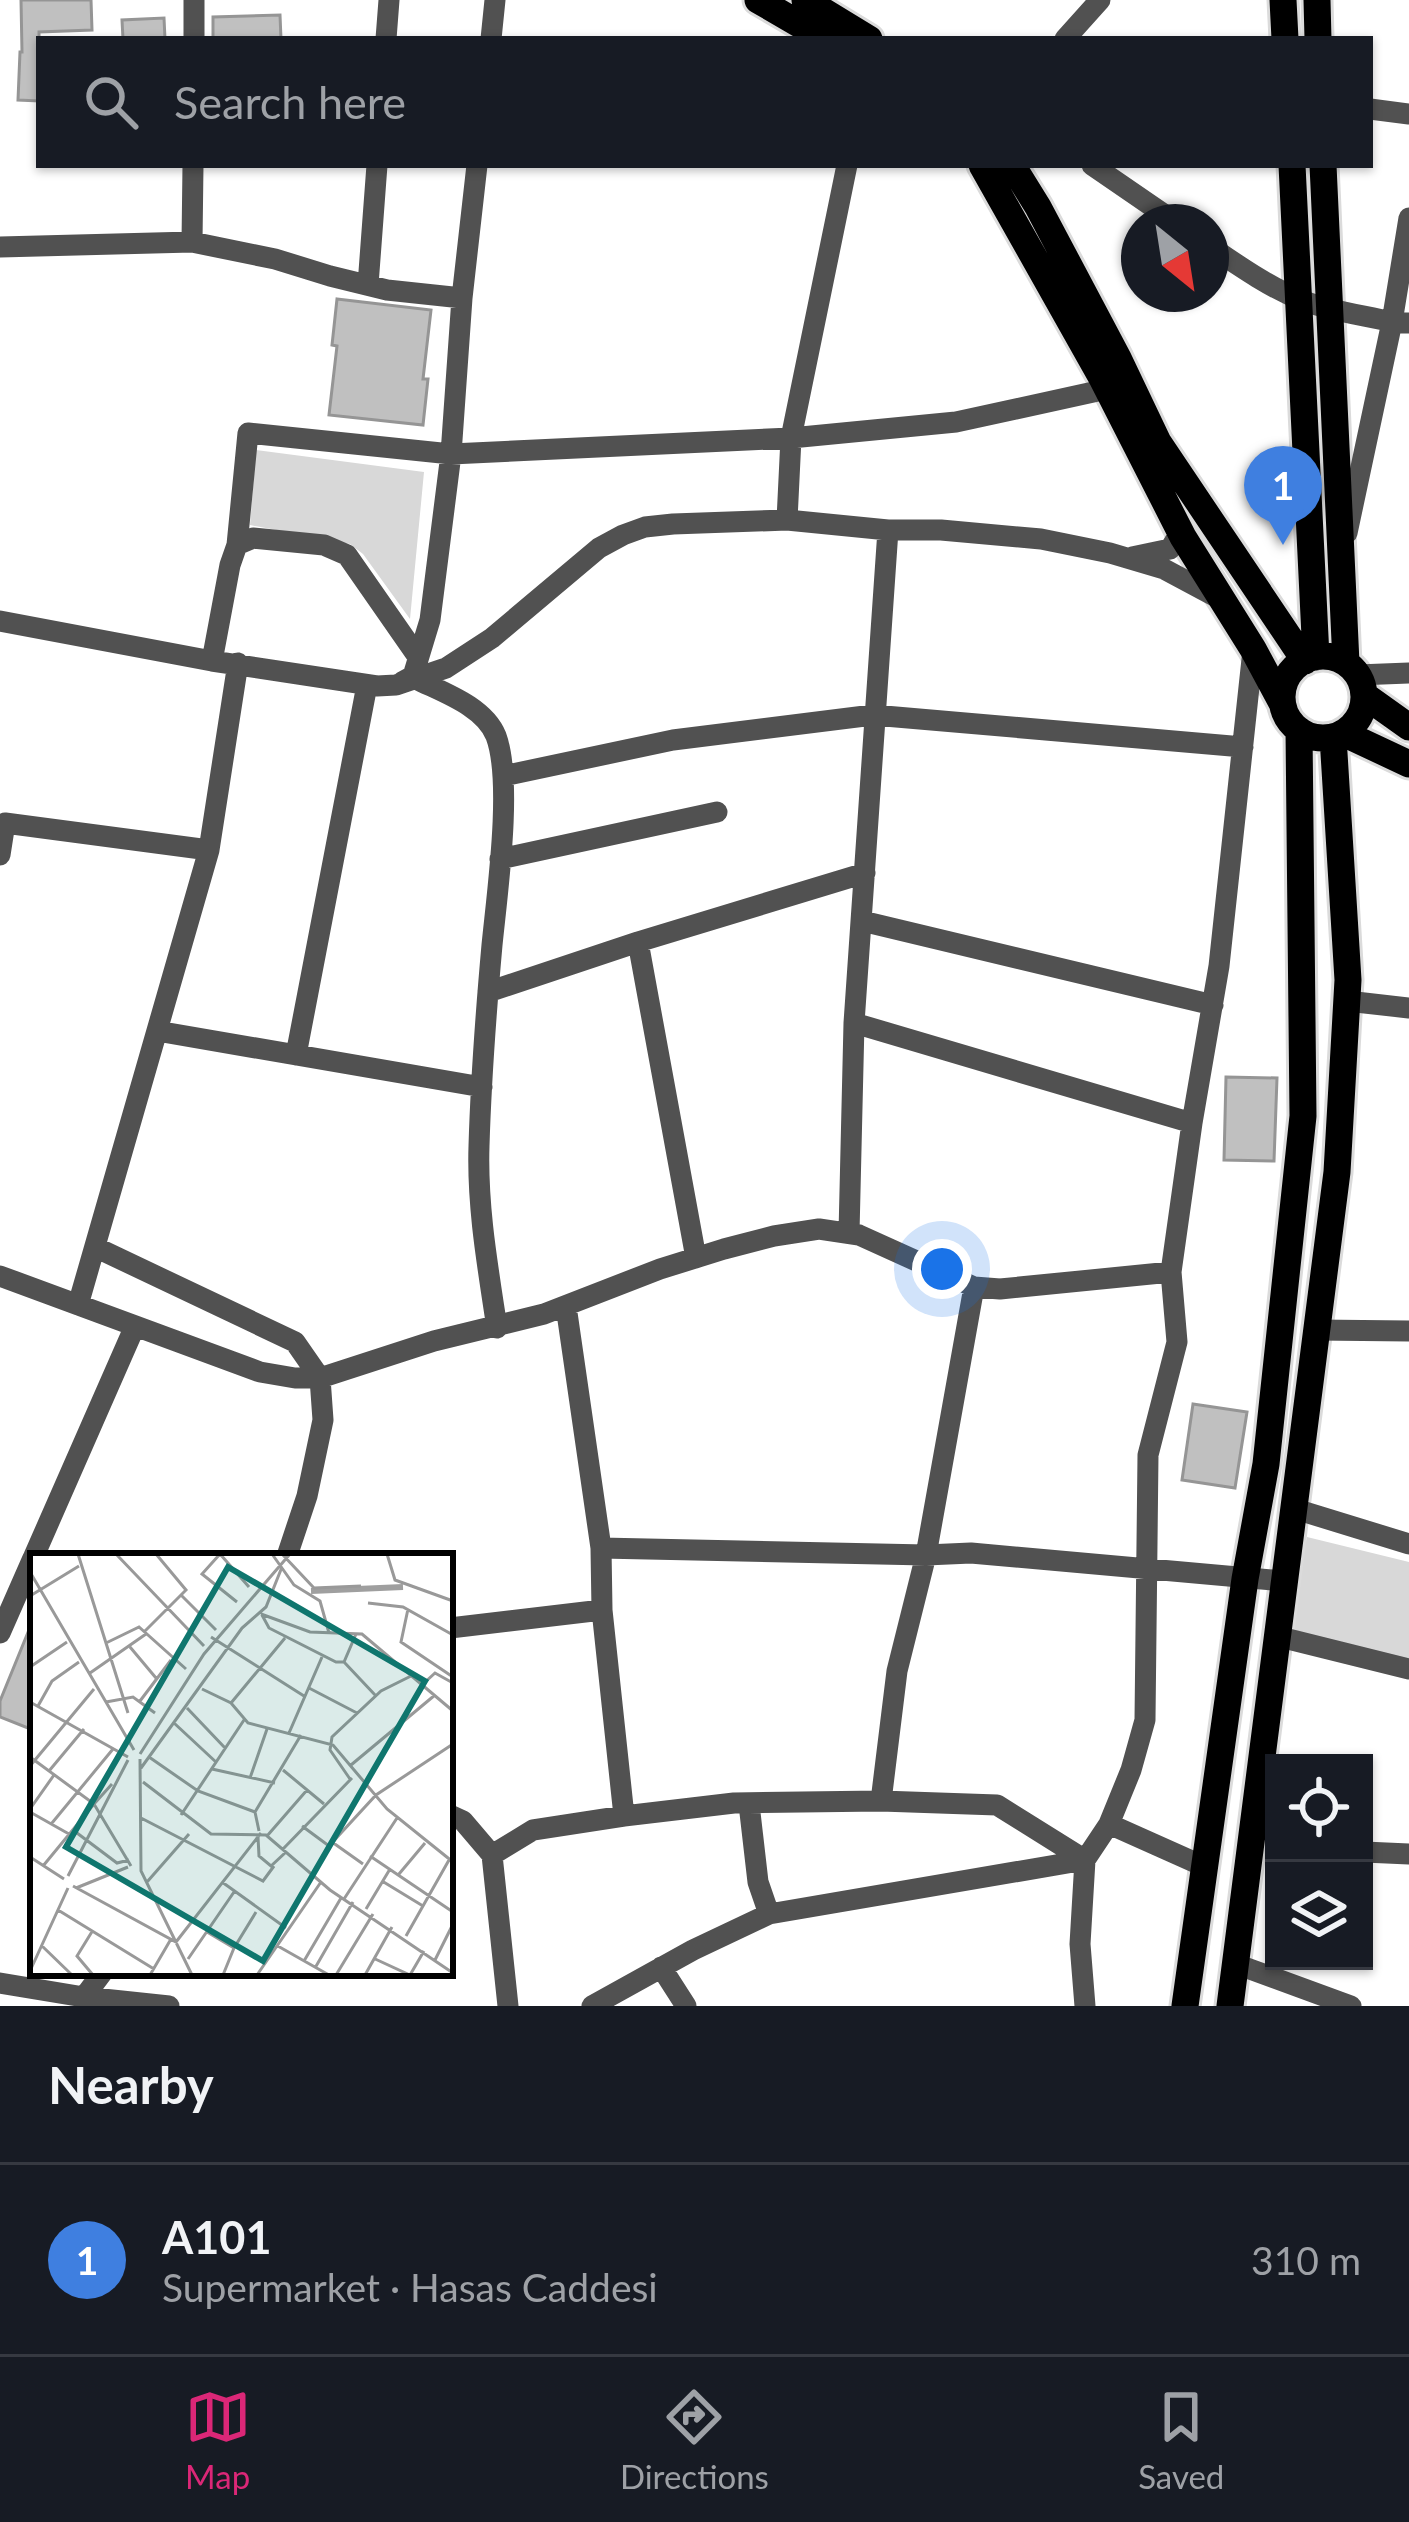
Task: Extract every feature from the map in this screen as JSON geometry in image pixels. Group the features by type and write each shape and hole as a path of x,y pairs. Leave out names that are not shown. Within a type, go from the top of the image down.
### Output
{"main road":[{"path":"758,0 819,36"},
{"path":"805,0 864,36"},
{"path":"1283,0 1285,36"},
{"path":"1317,0 1318,36"},
{"path":"984,168 1108,388 1175,522 1253,649 1290,721 1321,738 1338,735 1358,718 1341,560 1323,168"},
{"path":"1014,168 1118,358 1158,442 1310,659"},
{"path":"1292,168 1310,659"},
{"path":"1282,703 1292,670 1310,659 1333,657 1409,727"},
{"path":"1185,2006 1245,1579 1266,1464 1303,1116 1299,730"},
{"path":"1338,735 1409,764"},
{"path":"1230,2006 1262,1848 1276,1636 1336,1172 1348,980 1338,735"}],"street":[{"path":"194,0 194,36"},
{"path":"386,36 389,0"},
{"path":"491,36 496,0"},
{"path":"1068,36 1100,0"},
{"path":"1373,109 1409,113"},
{"path":"192,242 193,168"},
{"path":"368,285 377,168"},
{"path":"410,674 430,620 451,454 477,168"},
{"path":"788,520 790,438 846,168"},
{"path":"1096,168 1149,204"},
{"path":"1341,560 1401,322 1409,218"},
{"path":"0,247 192,242 368,285 462,298"},
{"path":"1229,259 1298,299 1401,322"},
{"path":"212,661 237,544 248,434 451,454 790,438 956,422 1108,388"},
{"path":"0,621 367,685 446,668 492,638 599,548 623,535 673,524 788,520 1041,539 1163,568 1222,600"},
{"path":"1126,558 1170,549 1178,536 1175,522"},
{"path":"849,1233 854,1023 888,530"},
{"path":"237,544 253,538 324,545 347,555 410,674 465,704 487,721 496,737 502,776 500,859 479,1150 482,1221 497,1328"},
{"path":"1085,2006 1080,1944 1084,1860 1108,1824 1145,1720 1148,1455 1177,1342 1171,1272 1213,1005 1253,649"},
{"path":"78,1306 209,850 238,663"},
{"path":"1356,678 1409,673"},
{"path":"296,1055 367,685"},
{"path":"502,776 673,740 874,715 1243,746"},
{"path":"500,859 717,812"},
{"path":"0,853 5,823 209,850"},
{"path":"488,992 866,873"},
{"path":"862,921 1213,1005"},
{"path":"638,942 696,1258"},
{"path":"1347,1001 1409,1008"},
{"path":"854,1023 1192,1123"},
{"path":"158,1031 482,1087"},
{"path":"0,1276 260,1372 320,1378 566,1306 696,1258 819,1229 860,1235 974,1287 1171,1272"},
{"path":"95,1247 295,1342 320,1378 323,1420 307,1496 288,1553"},
{"path":"881,1801 897,1671 926,1555 974,1287"},
{"path":"566,1306 601,1548 602,1610 624,1816"},
{"path":"35,1553 135,1326"},
{"path":"1316,1330 1409,1331"},
{"path":"1292,1508 1409,1544"},
{"path":"601,1548 971,1553 1283,1581"},
{"path":"0,1634 30,1564"},
{"path":"453,1628 602,1610"},
{"path":"1276,1636 1409,1669"},
{"path":"492,1855 533,1830 624,1816 734,1803 881,1801 997,1805 1084,1860"},
{"path":"749,1804 758,1882 769,1914"},
{"path":"453,1816 464,1821 492,1855 508,2006"},
{"path":"1108,1824 1203,1866"},
{"path":"1373,1852 1409,1854"},
{"path":"592,2006 769,1914 1084,1860"},
{"path":"1236,1964 1351,2006"},
{"path":"661,1967 686,2006"},
{"path":"84,1997 100,1976"},
{"path":"0,1983 169,2006"}],"shaded area":[{"path":"256,450 424,472 410,619 363,554 350,544 250,525"},
{"path":"1307,1537 1409,1562 1409,1659 1284,1629"}],"building":[{"path":"21,0 91,0 92,30 39,32 36,36 36,101 18,100"},
{"path":"280,15 281,36 213,36 213,17"},
{"path":"164,18 165,36 123,36 122,20"},
{"path":"337,299 431,310 423,425 329,415"},
{"path":"1226,1077 1277,1078 1274,1161 1224,1160"},
{"path":"1193,1404 1247,1412 1235,1488 1182,1480"},
{"path":"30,1627 30,1729 0,1717 0,1701"}],"place":[{"name":"A101","path":"1283,545"}]}
